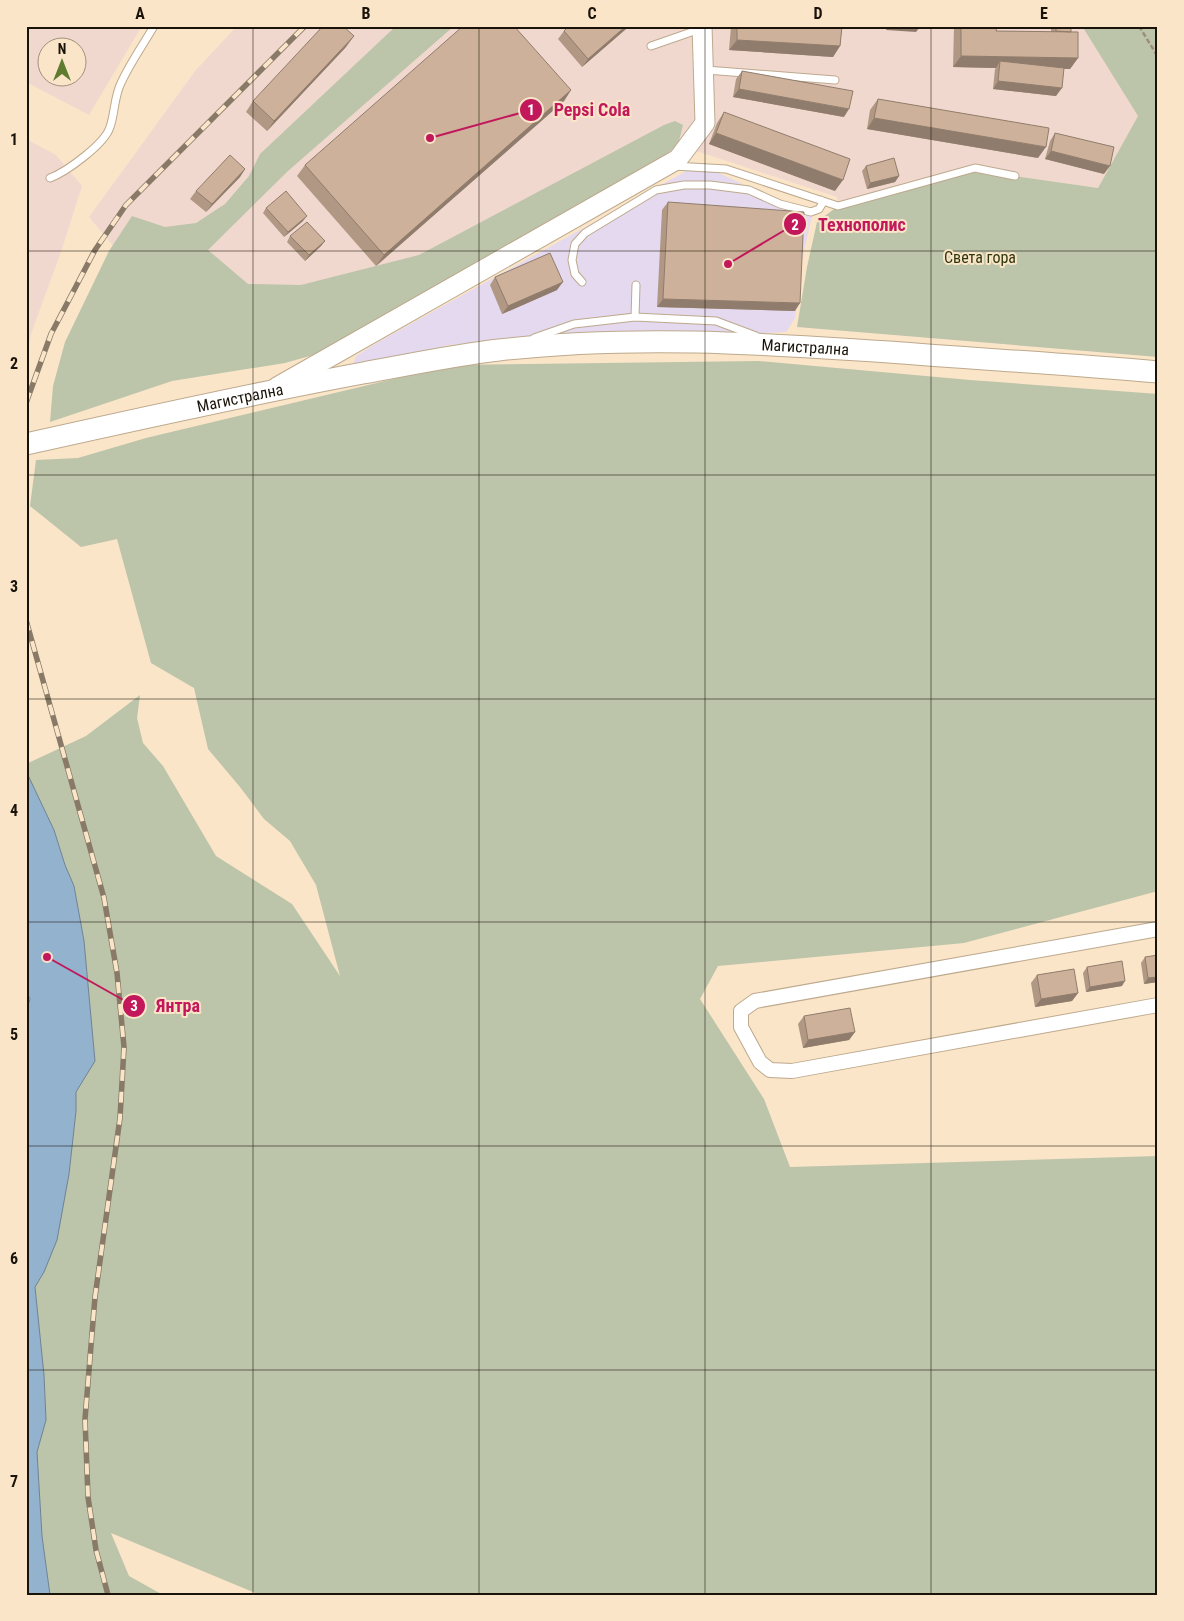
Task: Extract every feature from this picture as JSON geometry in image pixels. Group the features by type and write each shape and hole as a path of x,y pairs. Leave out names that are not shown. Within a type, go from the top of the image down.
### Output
{"main road":[{"name":"Магистрална","path":"26,444 271,390 454,357 498,350 612,342 690,341 782,346 1158,372"},
{"name":"Магистрална","path":"454,357 499,357 612,350 689,350 782,354 1158,379"}],"street":[{"path":"271,390 678,159 705,123 702,27"},
{"path":"1158,929 755,1001 741,1011 741,1027 760,1062 770,1070 792,1071 1158,1005"}],"lane":[{"path":"50,178 62,173 102,141 110,128 116,95 121,83 154,26"},
{"path":"651,46 702,27"},
{"path":"703,70 835,80"},
{"path":"666,166 726,169 838,206 975,168 1015,176"},
{"path":"582,282 575,274 572,260 575,244 585,233 656,190 684,184 710,184 749,190 780,204 811,212 819,209 822,204 821,200"},
{"path":"635,318 636,285"},
{"path":"498,350 574,324 635,318 716,321 782,346"}],"path":[{"path":"1139,26 1158,57"}],"shaded area":[{"path":"26,26 142,26 89,115 26,82"},
{"path":"237,26 1082,26 1138,116 1098,188 1015,176 838,206 837,197 678,145 495,222 272,329 150,290 89,217 195,71"},
{"path":"26,139 56,155 82,186 61,252 31,334 26,363"},
{"path":"699,164 812,216 801,264 795,318 786,332 717,335 624,334 448,345 374,365 353,364 356,356 380,341"}],"green space":[{"path":"396,26 454,26 288,171 208,250 248,284 301,285 419,255 664,125 675,121 683,125 678,145 660,159 338,348 285,363 172,381 50,422 53,386 65,342 109,251 132,216 165,227 196,223 225,204 249,176 260,154"},
{"name":"Света гора","path":"1082,26 1158,26 1158,357 797,327 817,222 838,206 975,168 1098,188 1138,116"},
{"path":"758,361 970,380 1158,394 1158,891 964,943 718,966 700,999 764,1099 790,1167 1158,1156 1158,1595 260,1595 111,1533 129,1576 163,1595 50,1595 42,1536 37,1452 46,1420 44,1375 35,1287 44,1272 69,1174 76,1111 76,1092 95,1061 84,941 74,886 54,830 26,771 26,764 86,736 140,695 137,718 143,743 163,766 216,856 292,904 340,976 316,885 290,841 264,819 208,749 194,688 151,663 117,539 81,547 30,506 36,460 78,458 146,438 452,365"}],"water":[{"path":"26,771 54,830 74,886 84,941 95,1061 76,1092 76,1111 69,1174 57,1240 44,1272 35,1287 44,1375 46,1420 37,1452 42,1536 50,1595 26,1595 26,1061 28,1054 26,1026 27,1009 30,999 26,991"}],"building":[{"path":"323,26 343,26 354,36 274,121 253,101"},
{"path":"463,26 514,26 571,90 384,255 305,165"},
{"path":"569,26 626,26 588,59 564,31"},
{"path":"737,26 842,26 840,46 737,40"},
{"path":"961,26 997,26 996,31 1078,32 1078,58 961,56"},
{"path":"1056,26 1071,26 1071,32 1056,31"},
{"path":"1000,61 1064,68 1062,88 998,81"},
{"path":"742,71 853,91 849,109 739,89"},
{"path":"878,99 1049,128 1046,147 874,118"},
{"path":"724,112 850,159 843,180 716,133"},
{"path":"1055,133 1114,147 1110,166 1051,151"},
{"path":"230,155 245,169 212,204 196,191"},
{"path":"894,158 899,176 870,183 866,166"},
{"path":"286,191 307,216 288,232 266,208"},
{"path":"668,202 804,212 800,303 663,299"},
{"path":"307,222 325,241 309,255 290,236"},
{"path":"550,253 563,282 508,306 495,277"},
{"path":"1158,955 1158,977 1148,978 1145,957"},
{"path":"1122,961 1125,981 1090,987 1087,967"},
{"path":"1074,969 1078,993 1041,999 1037,975"},
{"path":"850,1008 855,1032 808,1040 804,1016"}],"railway":[{"path":"26,403 51,334 95,250 126,205 305,26"},
{"path":"26,620 104,898 117,973 124,1047 120,1118 95,1297 85,1419 88,1497 96,1550 108,1595"}],"place":[{"name":"Pepsi Cola","path":"430,138"},
{"name":"Технополис","path":"728,264"},
{"name":"Янтра","path":"47,957"}]}
